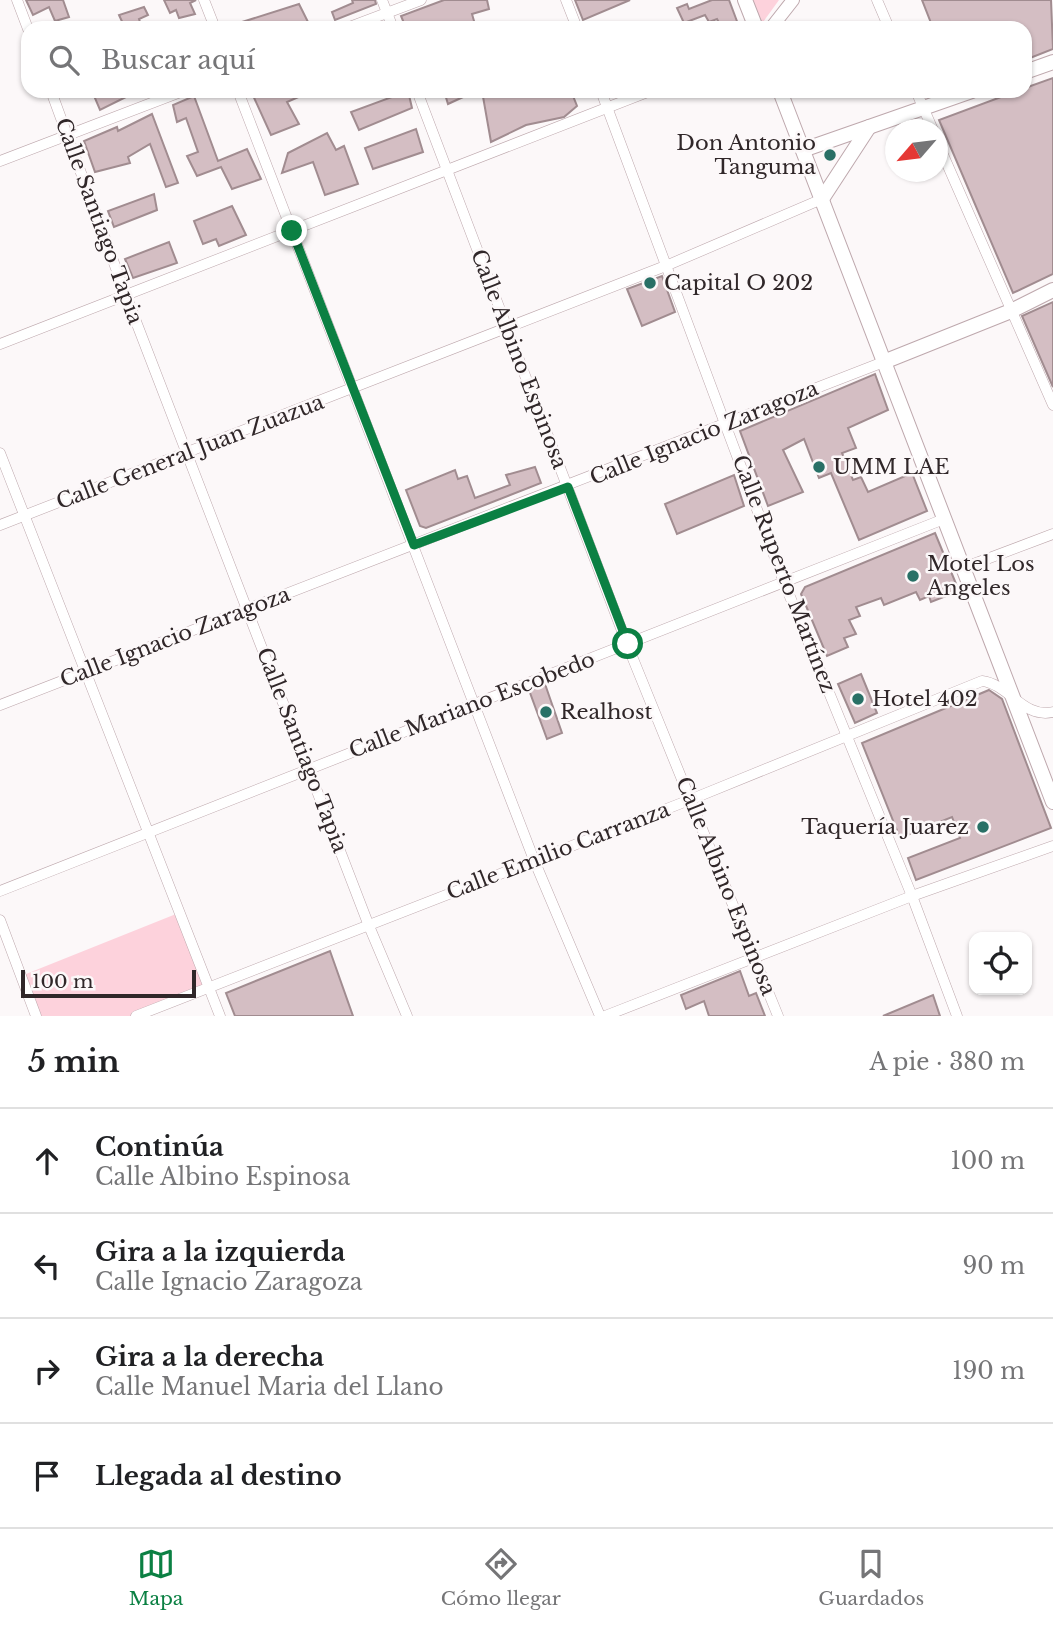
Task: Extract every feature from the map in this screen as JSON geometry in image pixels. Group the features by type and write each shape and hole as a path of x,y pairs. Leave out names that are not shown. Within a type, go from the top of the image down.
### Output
{"main road":[{"path":"745,0 753,21"},
{"path":"1032,70 1053,62"},
{"path":"783,98 886,361 1053,802"},
{"path":"803,150 952,98"},
{"path":"822,199 869,127"},
{"name":"Calle Ignacio Zaragoza","path":"886,361 1053,290"}],"street":[{"path":"17,0 25,21"},
{"path":"204,0 212,21"},
{"path":"382,0 390,21"},
{"path":"366,21 421,0"},
{"path":"566,0 574,21"},
{"path":"776,21 793,0"},
{"path":"877,0 886,21"},
{"name":"Calle Santiago Tapia","path":"54,98 125,293 369,926 407,1016"},
{"path":"0,161 165,98"},
{"path":"241,98 534,860 603,1016 912,896 1053,846"},
{"name":"Calle Albino Espinosa","path":"420,98 627,644 778,1016"},
{"name":"Calle Ruperto Martínez","path":"604,98 784,582 912,896 957,1016"},
{"path":"0,344 125,293 634,98"},
{"path":"919,98 928,119"},
{"path":"948,166 1053,405"},
{"name":"Calle General Juan Zuazua","path":"0,525 668,265 822,199"},
{"name":"Calle Ignacio Zaragoza","path":"0,705 247,607 568,487 886,361"},
{"path":"0,453 220,1016"},
{"name":"Calle Mariano Escobedo","path":"0,891 944,519"},
{"path":"963,568 1053,534"},
{"name":"Calle Emilio Carranza","path":"136,1016 692,799 982,681 1000,686 1014,700 1039,713 1053,712"},
{"path":"0,920 36,1016"}],"shaded area":[{"path":"753,0 779,0 764,21 760,21"},
{"path":"181,912 209,988 136,1016 36,1016 21,976"}],"building":[{"path":"26,0 63,0 69,17 55,21 49,7 33,15"},
{"path":"164,0 196,0 190,3 195,14 179,18 176,10 170,13"},
{"path":"352,0 375,0 376,4 335,20 332,12 353,3"},
{"path":"444,0 487,0 489,9 472,14 474,21 403,21 401,16"},
{"path":"575,0 630,0 583,20"},
{"path":"712,0 729,0 737,21 708,21 705,15 683,21 677,8 687,4 689,9"},
{"path":"922,0 1051,0 1053,49 1032,57 1032,21 930,21"},
{"path":"299,4 308,21 245,21"},
{"path":"144,7 148,15 140,21 122,21 119,15"},
{"path":"1053,78 1053,274 1013,293 948,141 948,119 942,119 998,98 1032,98 1032,86"},
{"path":"95,98 124,98 100,110"},
{"path":"195,98 218,161 247,149 261,179 232,189 221,167 197,176 187,156 198,152 186,118 177,122 173,105"},
{"path":"254,98 296,98 287,102 299,124 271,135"},
{"path":"389,98 410,98 412,108 359,130 351,112"},
{"path":"446,98 461,98 448,104"},
{"path":"483,98 574,98 577,106 564,117 526,125 491,142"},
{"path":"152,114 178,183 166,187 150,144 128,157 130,163 95,172 84,141 117,127 118,131"},
{"path":"416,129 423,152 373,169 365,148"},
{"path":"327,133 336,150 344,146 358,184 325,195 313,162 282,173 288,153"},
{"path":"154,194 157,210 114,227 108,211"},
{"path":"232,206 246,235 219,246 216,239 203,244 194,221"},
{"path":"169,242 177,263 133,278 125,259"},
{"path":"662,276 675,312 642,326 627,289"},
{"path":"1053,302 1053,387 1022,316"},
{"path":"875,374 888,410 848,428 856,448 842,453 853,480 861,477 868,492 912,473 927,511 859,540 831,473 819,478 804,439 783,450 803,492 768,506 740,431"},
{"path":"535,467 541,483 426,528 420,526 406,490 455,470 458,479 467,476 475,498 510,485 506,475"},
{"path":"734,475 744,506 677,534 665,504"},
{"path":"935,533 959,591 931,602 929,596 920,600 916,592 884,605 881,598 856,607 860,616 849,620 856,634 844,638 848,647 827,656 801,594 805,587"},
{"name":"Hotel 402","path":"861,674 877,713 855,723 838,684"},
{"name":"Realhost","path":"545,684 562,733 547,739 529,690"},
{"path":"989,690 1002,699 1051,828 916,880 908,858 960,838 952,817 900,838 862,743"},
{"path":"330,951 353,1016 235,1016 226,993"},
{"path":"740,971 749,996 756,993 765,1016 709,1016 704,1001 686,1009 681,995"},
{"path":"933,995 940,1016 883,1016"}],"place":[{"name":"Don Antonio Tanguma","path":"830,155"},
{"name":"Capital O 202","path":"650,283"},
{"name":"UMM LAE","path":"819,467"},
{"name":"Motel Los Angeles","path":"913,576"},
{"name":"Hotel 402","path":"858,699"},
{"name":"Realhost","path":"546,712"},
{"name":"Taquería Juarez","path":"983,827"}],"route":[{"path":"292,231 414,545 568,487 628,644"}]}
